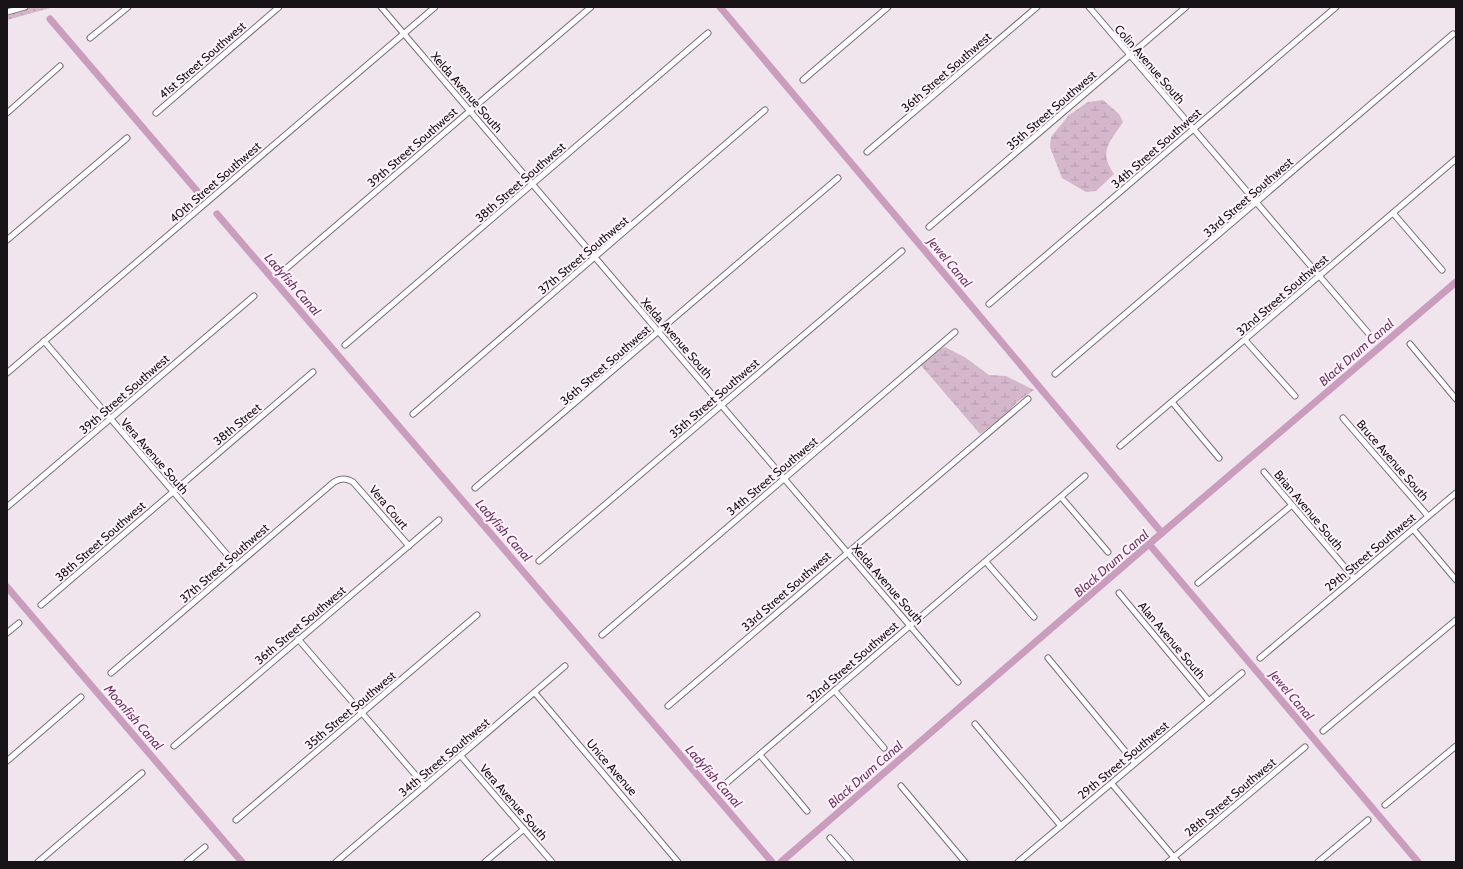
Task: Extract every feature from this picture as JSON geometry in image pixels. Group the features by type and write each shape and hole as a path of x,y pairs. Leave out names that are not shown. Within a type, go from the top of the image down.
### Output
{"street":[{"path":"7,12 25,7"},
{"path":"90,38 128,7"},
{"name":"41st Street Southwest","path":"156,112 279,7"},
{"name":"Xelda Avenue South","path":"381,7 958,682"},
{"name":"40th Street Southwest","path":"7,372 435,7"},
{"name":"39th Street Southwest","path":"282,272 591,7"},
{"path":"803,80 888,7"},
{"name":"36th Street Southwest","path":"868,152 1038,7"},
{"name":"Colin Avenue South","path":"1089,7 1369,334"},
{"name":"35th Street Southwest","path":"929,227 1186,7"},
{"name":"34th Street Southwest","path":"990,304 1336,7"},
{"name":"38th Street Southwest","path":"345,345 708,34"},
{"name":"33rd Street Southwest","path":"1055,374 1453,34"},
{"path":"7,113 60,66"},
{"name":"37th Street Southwest","path":"413,414 765,110"},
{"path":"7,240 127,138"},
{"name":"32nd Street Southwest","path":"1120,446 1456,159"},
{"name":"36th Street Southwest","path":"475,488 838,178"},
{"path":"1393,214 1442,270"},
{"name":"35th Street Southwest","path":"539,561 902,250"},
{"name":"39th Street Southwest","path":"7,507 254,296"},
{"name":"34th Street Southwest","path":"602,635 955,332"},
{"path":"1245,340 1295,396"},
{"name":"Vera Avenue South","path":"44,341 236,565"},
{"path":"1410,344 1456,399"},
{"name":"38th Street","path":"173,492 313,372"},
{"name":"33rd Street Southwest","path":"668,706 1028,399"},
{"path":"1172,402 1219,458"},
{"name":"Bruce Avenue South","path":"1343,418 1428,516"},
{"name":"Brian Avenue South","path":"1264,472 1354,578"},
{"name":"32nd Street Southwest","path":"724,785 1085,476"},
{"name":"37th Street Southwest","path":"111,673 334,482 340,478 347,478 353,482"},
{"name":"Vera Court","path":"353,482 409,546"},
{"name":"38th Street Southwest","path":"41,605 173,492"},
{"name":"29th Street Southwest","path":"1260,658 1456,492"},
{"path":"1061,497 1108,552"},
{"path":"1198,584 1292,505"},
{"name":"36th Street Southwest","path":"174,746 439,520"},
{"path":"1413,529 1456,580"},
{"path":"986,562 1034,617"},
{"name":"Alan Avenue South","path":"1119,593 1209,701"},
{"name":"35th Street Southwest","path":"236,820 477,615"},
{"path":"1323,731 1456,620"},
{"path":"7,633 19,623"},
{"path":"298,639 425,786"},
{"path":"1048,658 1135,763"},
{"name":"34th Street Southwest","path":"336,862 565,666"},
{"name":"29th Street Southwest","path":"1018,862 1242,673"},
{"path":"835,690 884,748"},
{"name":"Unice Avenue","path":"535,693 674,855 678,862"},
{"path":"7,761 81,697"},
{"path":"976,724 1061,826"},
{"path":"1385,805 1456,746"},
{"name":"28th Street Southwest","path":"1168,862 1305,747"},
{"path":"760,755 808,811"},
{"name":"Vera Avenue South","path":"461,756 552,862"},
{"path":"38,862 142,773"},
{"path":"1112,784 1178,862"},
{"path":"901,786 965,862"},
{"path":"1318,862 1368,820"},
{"path":"485,862 524,829"},
{"path":"830,838 852,862"},
{"path":"187,862 205,847"}],"green space":[{"path":"7,7 54,7 7,20"},
{"path":"1103,100 1119,114 1123,122 1110,141 1106,153 1109,166 1114,174 1096,191 1086,192 1062,178 1050,147 1051,137 1069,115 1088,102"},
{"path":"945,347 966,358 989,375 1006,376 1034,390 1017,402 1004,418 980,434 918,362 926,354"}],"waterway":[{"name":"Jewel Canal","path":"720,7 1162,533"},
{"name":"Ladyfish Canal","path":"50,19 197,191"},
{"name":"Ladyfish Canal","path":"217,214 772,862"},
{"name":"Black Drum Canal","path":"781,862 1149,544 1456,282"},
{"name":"Jewel Canal","path":"1149,544 1418,862"},
{"name":"Moonfish Canal","path":"7,587 242,862"}]}
